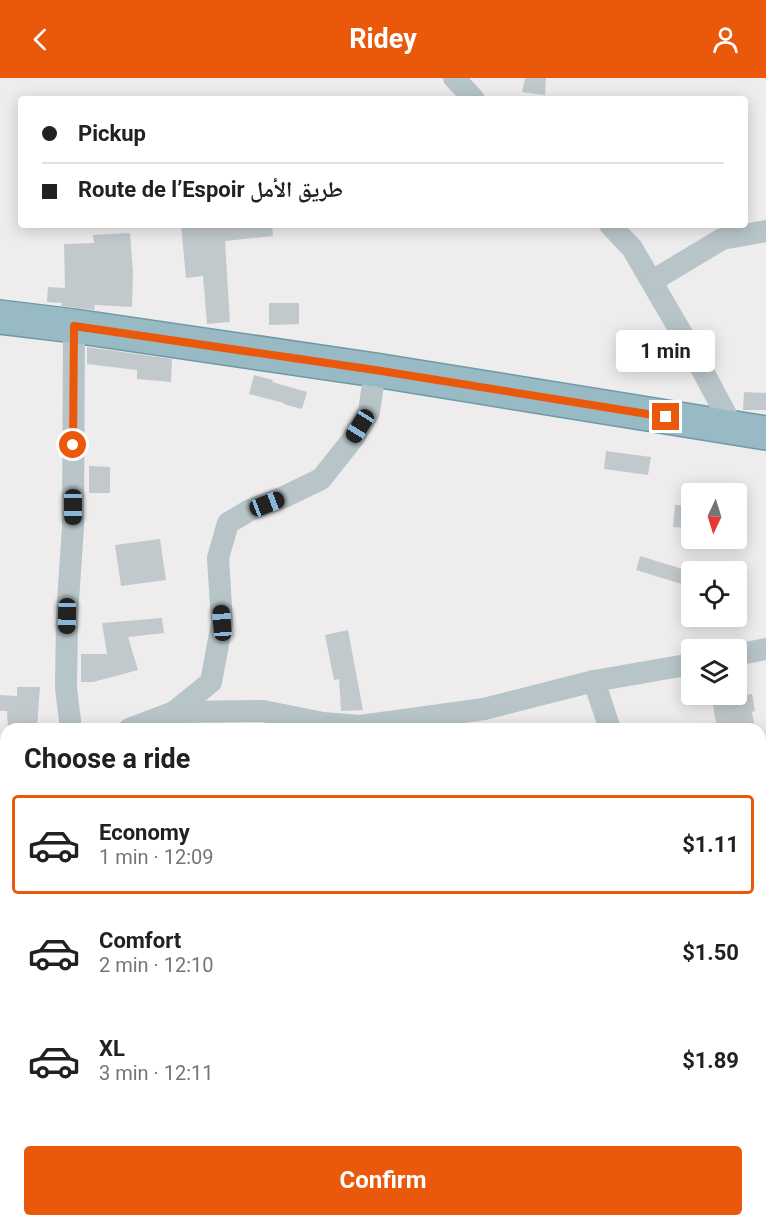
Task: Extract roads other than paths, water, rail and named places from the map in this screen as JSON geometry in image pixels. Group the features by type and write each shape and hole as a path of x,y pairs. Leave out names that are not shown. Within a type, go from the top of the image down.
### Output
{"highway":[{"path":"0,317 375,370 766,433"}],"street":[{"path":"454,78 471,96"},
{"path":"613,228 632,248 652,281 733,428"},
{"path":"652,281 722,239 766,231"},
{"path":"70,723 66,688 67,616 73,528 74,326"},
{"path":"145,723 174,712 211,682 222,623 219,558 228,523 250,510 321,479 352,440 369,412 375,370"},
{"path":"747,654 766,650"},
{"path":"382,723 484,709 594,681 681,666"},
{"path":"594,681 608,723"},
{"path":"174,712 263,711 312,723"}]}
